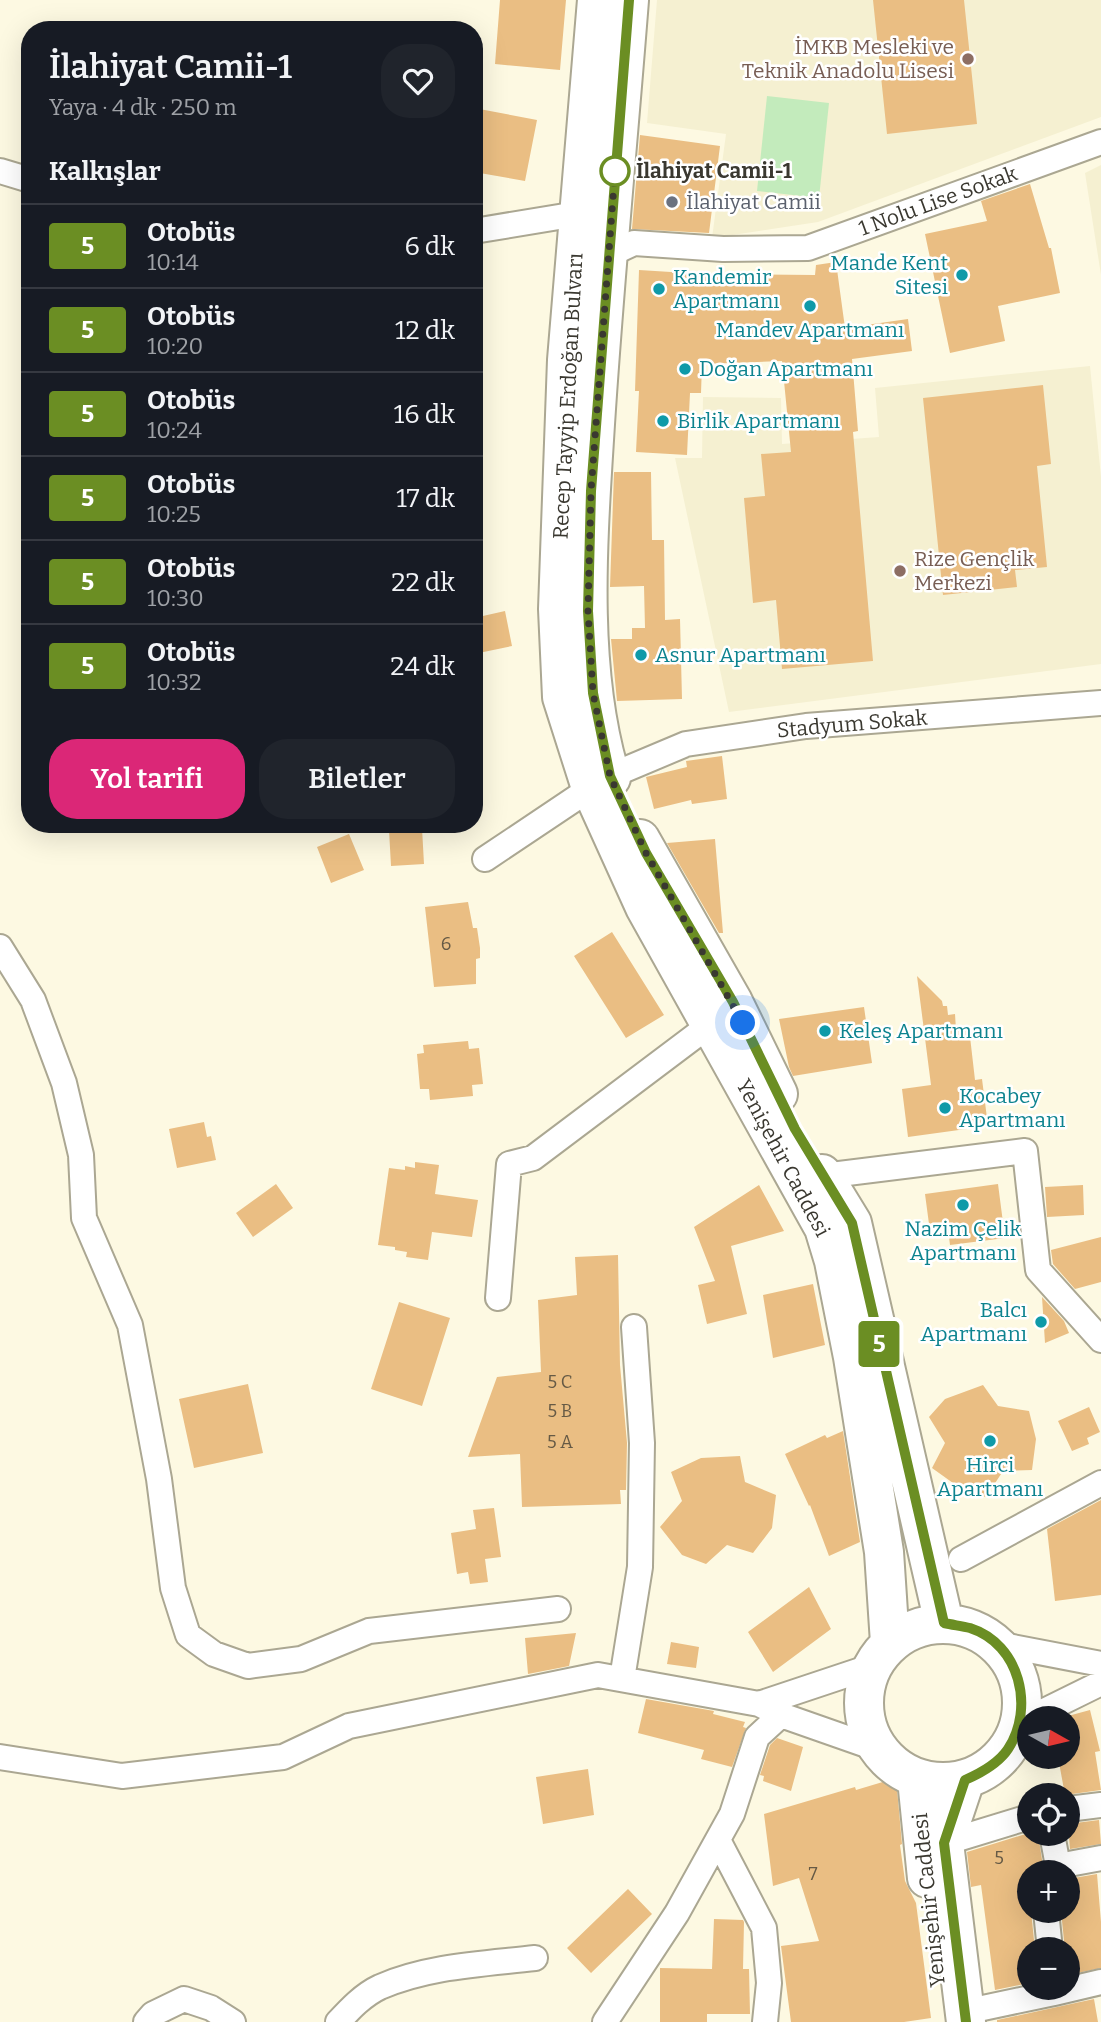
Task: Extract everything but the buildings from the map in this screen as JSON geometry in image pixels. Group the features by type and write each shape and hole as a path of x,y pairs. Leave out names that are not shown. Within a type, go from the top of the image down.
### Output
{"main road":[{"name":"Recep Tayyip Erdoğan Bulvarı","path":"597,0 577,214 567,360 558,609 562,697 601,782"},
{"name":"Recep Tayyip Erdoğan Bulvarı","path":"601,782 588,611 591,491 629,0"},
{"name":"Yenişehir Caddesi","path":"601,782 645,907 824,1228 853,1357 884,1552 882,1655"},
{"name":"Yenişehir Caddesi","path":"601,782 733,1002 795,1129 852,1223 944,1623"},
{"path":"1017,1734 1007,1750 987,1770 965,1780 940,1783 917,1779 895,1767 878,1749 866,1723 864,1694 882,1655 916,1628 944,1623 972,1629 997,1644 1014,1667 1024,1706"},
{"name":"Yenişehir Caddesi","path":"917,1779 957,2019"},
{"name":"Yenişehir Caddesi","path":"957,2019 944,1843 965,1780"}],"street":[{"name":"1 Nolu Lise Sokak","path":"608,255 634,243 723,249 808,248 1101,142"},
{"path":"0,171 21,177"},
{"path":"483,230 577,214"},
{"name":"Stadyum Sokak","path":"485,859 601,782 686,744 806,726 1101,703"},
{"path":"0,947 33,1000 64,1083 81,1155 85,1218 130,1325 159,1479 173,1588 188,1635 214,1654 247,1666 301,1658 369,1631 558,1609"},
{"path":"498,1298 509,1164 533,1158 711,1024"},
{"path":"823,1176 1025,1151 1038,1270 1101,1340"},
{"path":"622,1679 640,1567 642,1443 634,1327"},
{"path":"961,1559 1101,1483"},
{"path":"997,1644 1101,1664"},
{"path":"605,2022 677,1913 733,1814 757,1737 770,1710 882,1655"},
{"path":"0,1757 122,1776 283,1756 349,1726 598,1675 770,1710 878,1749"},
{"path":"1054,1706 1101,1683"},
{"path":"1080,1808 1101,1805"},
{"path":"944,1843 1017,1821"},
{"path":"718,1840 764,1928 769,1983 765,2022"},
{"path":"1080,1863 1101,1858"},
{"path":"338,2022 354,2005 378,1988 425,1972 535,1958"},
{"path":"1080,1986 1101,1982"},
{"path":"146,2022 153,2014 184,1999 211,2008 233,2022"},
{"path":"957,2019 1021,2000"}],"shaded area":[{"path":"657,0 1101,0 1101,117 818,222 712,238 726,134 647,123"},
{"path":"1101,165 1101,275 1085,173"},
{"name":"Rize Gençlik Merkezi","path":"1090,366 1101,477 1101,664 729,712 675,458 702,458 703,397 781,398 782,444 879,437 875,388"}],"green space":[{"path":"767,96 829,103 819,198 757,191"}],"bus line":[{"name":"5","path":"629,0 591,491 588,611 593,693 610,776 646,853 733,1002 795,1129 852,1223 944,1623 972,1629 997,1644 1014,1667 1022,1695 1020,1724 1007,1750 987,1770 965,1780 944,1843 966,2022"}],"place":[{"name":"İMKB Mesleki ve Teknik Anadolu Lisesi","path":"968,59"},
{"name":"İlahiyat Camii-1","path":"615,171"},
{"name":"İlahiyat Camii","path":"672,202"},
{"name":"Mande Kent Sitesi","path":"962,275"},
{"name":"Kandemir Apartmanı","path":"659,289"},
{"name":"Mandev Apartmanı","path":"810,306"},
{"name":"Doğan Apartmanı","path":"685,369"},
{"name":"Birlik Apartmanı","path":"663,421"},
{"name":"Rize Gençlik Merkezi","path":"900,571"},
{"name":"Asnur Apartmanı","path":"641,655"},
{"name":"Keleş Apartmanı","path":"825,1031"},
{"name":"Kocabey Apartmanı","path":"945,1108"},
{"name":"Nazim Çelik Apartmanı","path":"963,1205"},
{"name":"Balcı Apartmanı","path":"1041,1322"},
{"name":"Hirci Apartmanı","path":"990,1441"}],"route":[{"path":"615,171 591,491 588,611 593,693 610,776 646,853 743,1023"}]}
